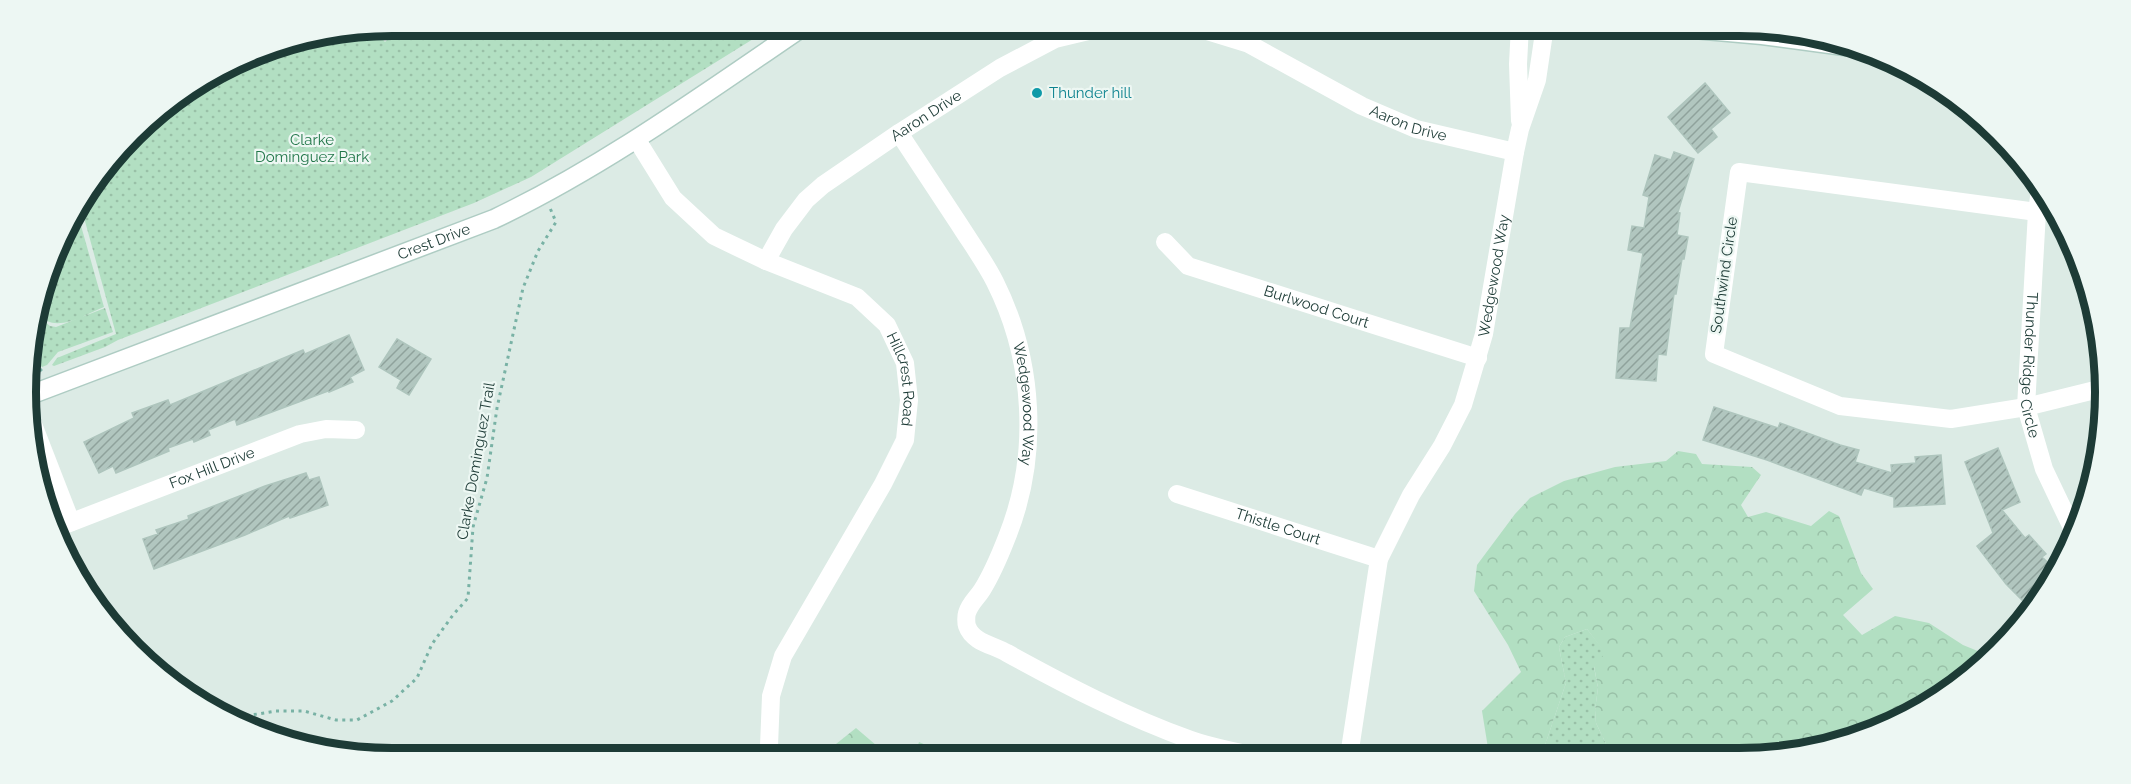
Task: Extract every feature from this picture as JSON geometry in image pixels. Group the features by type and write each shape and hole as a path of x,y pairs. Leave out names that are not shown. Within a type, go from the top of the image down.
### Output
{"street":[{"name":"Crest Drive","path":"36,393 473,227 543,196 637,140 789,36"},
{"name":"Aaron Drive","path":"766,261 784,229 806,200 823,184 1000,68 1055,39 1068,36"},
{"name":"Aaron Drive","path":"1223,36 1249,44 1362,106 1416,129 1515,152"},
{"name":"Wedgewood Way","path":"1520,36 1520,129"},
{"name":"Wedgewood Way","path":"1350,748 1379,559 1411,495 1442,446 1463,405 1478,358 1515,152 1520,129 1537,80 1544,36"},
{"path":"1518,76 1537,80"},
{"name":"Wedgewood Way","path":"899,133 994,280 1018,341 1028,400 1027,462 1019,503 998,560 981,592 972,602 967,614 966,625 973,636 982,642 999,648 1049,677 1120,712 1194,741 1223,748"},
{"name":"Hillcrest Road","path":"637,140 673,198 714,236 766,261 856,297 887,325 905,363 909,400 905,440 883,483 783,656 771,696 768,748"},
{"name":"Southwind Circle","path":"2026,407 1951,419 1840,406 1714,354 1738,172 2037,212"},
{"name":"Thunder Ridge Circle","path":"2039,200 2026,407 2044,469 2070,523"},
{"name":"Burlwood Court","path":"1165,242 1188,266 1478,358"},
{"path":"2026,407 2095,390"},
{"name":"Fox Hill Drive","path":"52,496 65,524 300,434 326,429 356,430"},
{"name":"Thistle Court","path":"1177,494 1379,559"}],"path":[{"name":"Clarke Dominguez Trail","path":"245,716 276,711 304,711 336,720 357,720 392,701 417,678 432,644 468,598 473,527 487,478 497,408 523,288 538,251 556,222 543,196"},
{"path":"37,367 41,370 38,372"}],"green space":[{"name":"Clarke Dominguez Park","path":"392,36 758,36 531,177 474,203 105,347 52,365 57,358 116,334 83,215 110,175 140,140 194,96 256,63 300,48 346,39 380,37 385,42"},
{"path":"80,222 104,307 61,323 45,320 55,278"},
{"path":"105,308 113,332 58,352 47,365 42,367 38,363 44,321 50,326 56,327"},
{"path":"1678,451 1696,454 1702,464 1752,467 1761,475 1741,505 1748,517 1766,512 1811,526 1829,511 1839,516 1861,573 1873,589 1843,615 1862,635 1895,616 1929,623 1963,645 1982,653 1937,688 1917,700 1875,721 1831,736 1762,747 1608,748 1596,723 1595,710 1598,688 1594,666 1605,653 1587,629 1565,637 1559,647 1566,683 1544,748 1488,748 1482,711 1521,672 1508,645 1474,591 1477,565 1515,514 1530,498 1564,481 1615,467 1666,461"},
{"path":"1587,629 1606,653 1594,667 1598,688 1596,723 1608,748 1544,748 1566,683 1559,647 1565,637"},
{"path":"856,728 879,748 835,748 836,744"},
{"path":"919,742 933,748 917,748"}],"building":[{"path":"1705,83 1730,113 1711,129 1717,137 1698,153 1668,117"},
{"path":"1674,152 1694,159 1678,212 1680,213 1677,235 1688,237 1676,294 1674,294 1666,355 1658,354 1656,381 1616,378 1620,328 1630,328 1643,253 1628,250 1632,226 1644,228 1649,197 1643,195 1655,155 1671,160"},
{"path":"349,335 364,370 350,377 353,382 329,392 237,425 235,419 208,430 210,435 194,442 193,439 168,448 169,451 116,473 113,466 99,473 84,442 134,418 132,413 168,400 170,405 303,350 305,354"},
{"path":"397,339 431,359 409,395 397,388 401,380 379,367"},
{"path":"1714,407 1778,428 1780,423 1859,450 1855,462 1892,473 1891,465 1916,463 1915,457 1941,455 1945,504 1894,507 1894,497 1864,488 1861,495 1767,460 1703,440"},
{"path":"1998,448 2020,502 2002,510 2025,538 2029,535 2046,554 2042,557 2050,564 2025,603 2006,584 1977,546 1993,533 1965,462"},
{"path":"306,473 309,480 319,477 328,505 290,518 289,516 154,569 143,539 158,534 156,530 189,519 188,516 265,486"}],"place":[{"name":"Thunder hill","path":"1037,93"}]}
